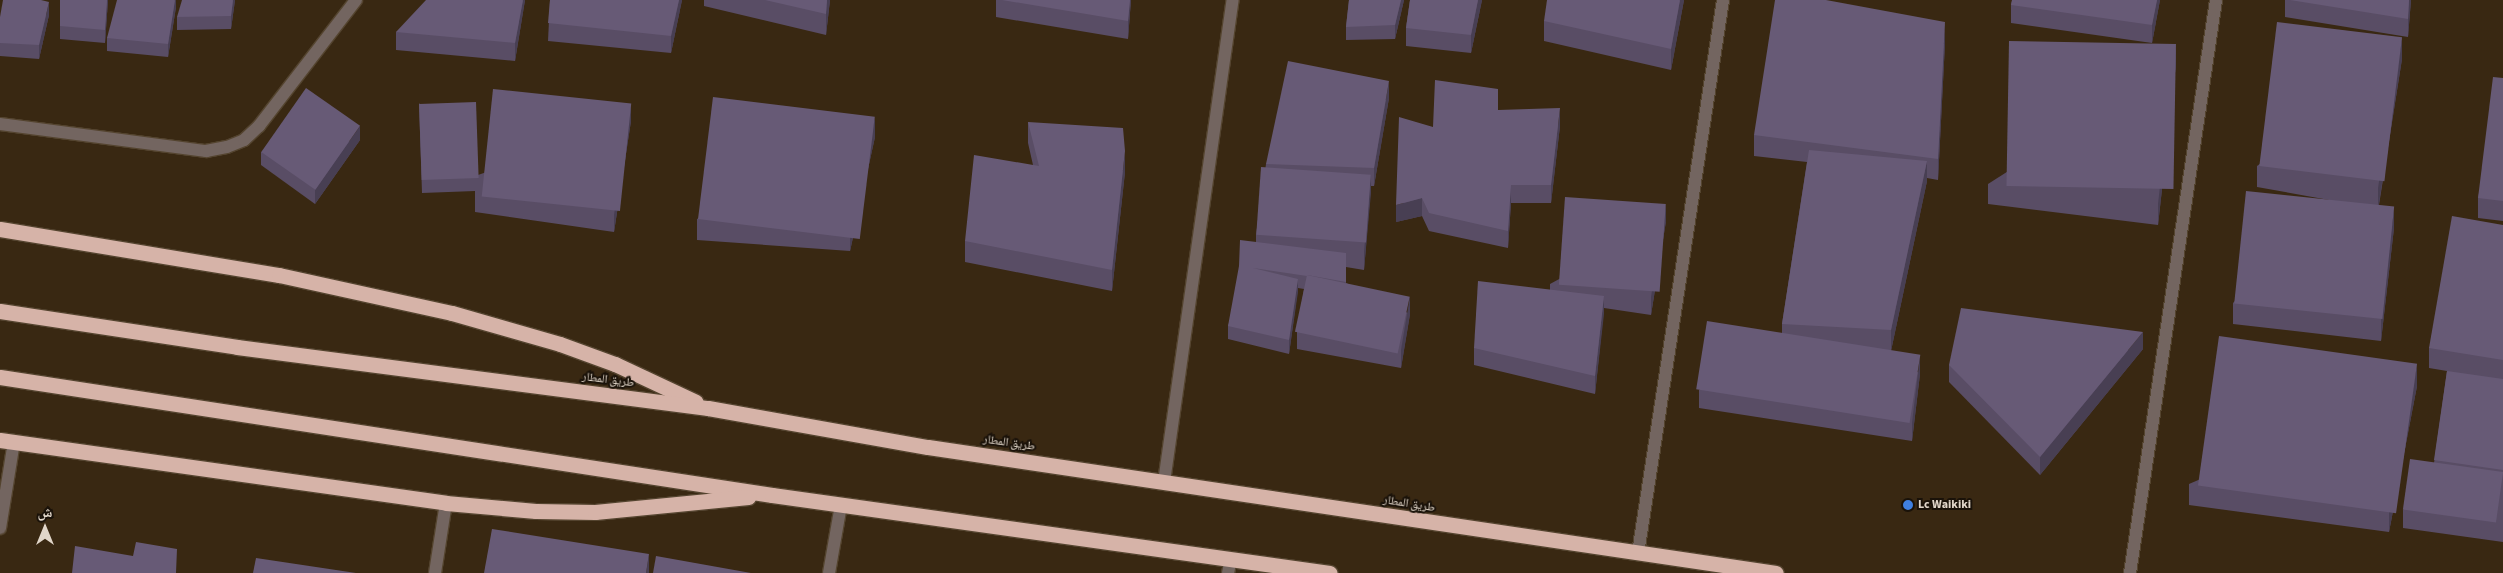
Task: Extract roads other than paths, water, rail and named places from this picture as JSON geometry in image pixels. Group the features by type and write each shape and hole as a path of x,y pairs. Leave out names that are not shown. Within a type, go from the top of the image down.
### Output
{"highway":[{"path":"0,229 279,275 452,313 560,344 615,364 708,408"},
{"name":"طريق المطار","path":"0,310 237,347 708,408 928,447 1776,573"},
{"path":"0,377 1230,566 1330,573"},
{"path":"7,441 446,503 536,511 595,512 772,495"}],"street":[{"path":"0,124 206,151 227,147 244,140 259,126 356,0"},
{"path":"1164,482 1233,0"},
{"path":"1638,553 1723,0"},
{"path":"2130,573 2216,0"},
{"path":"0,528 7,441"},
{"path":"435,573 446,503"},
{"path":"830,573 841,505"}],"place":[{"name":"Lc Waikiki","path":"1908,505"}]}
